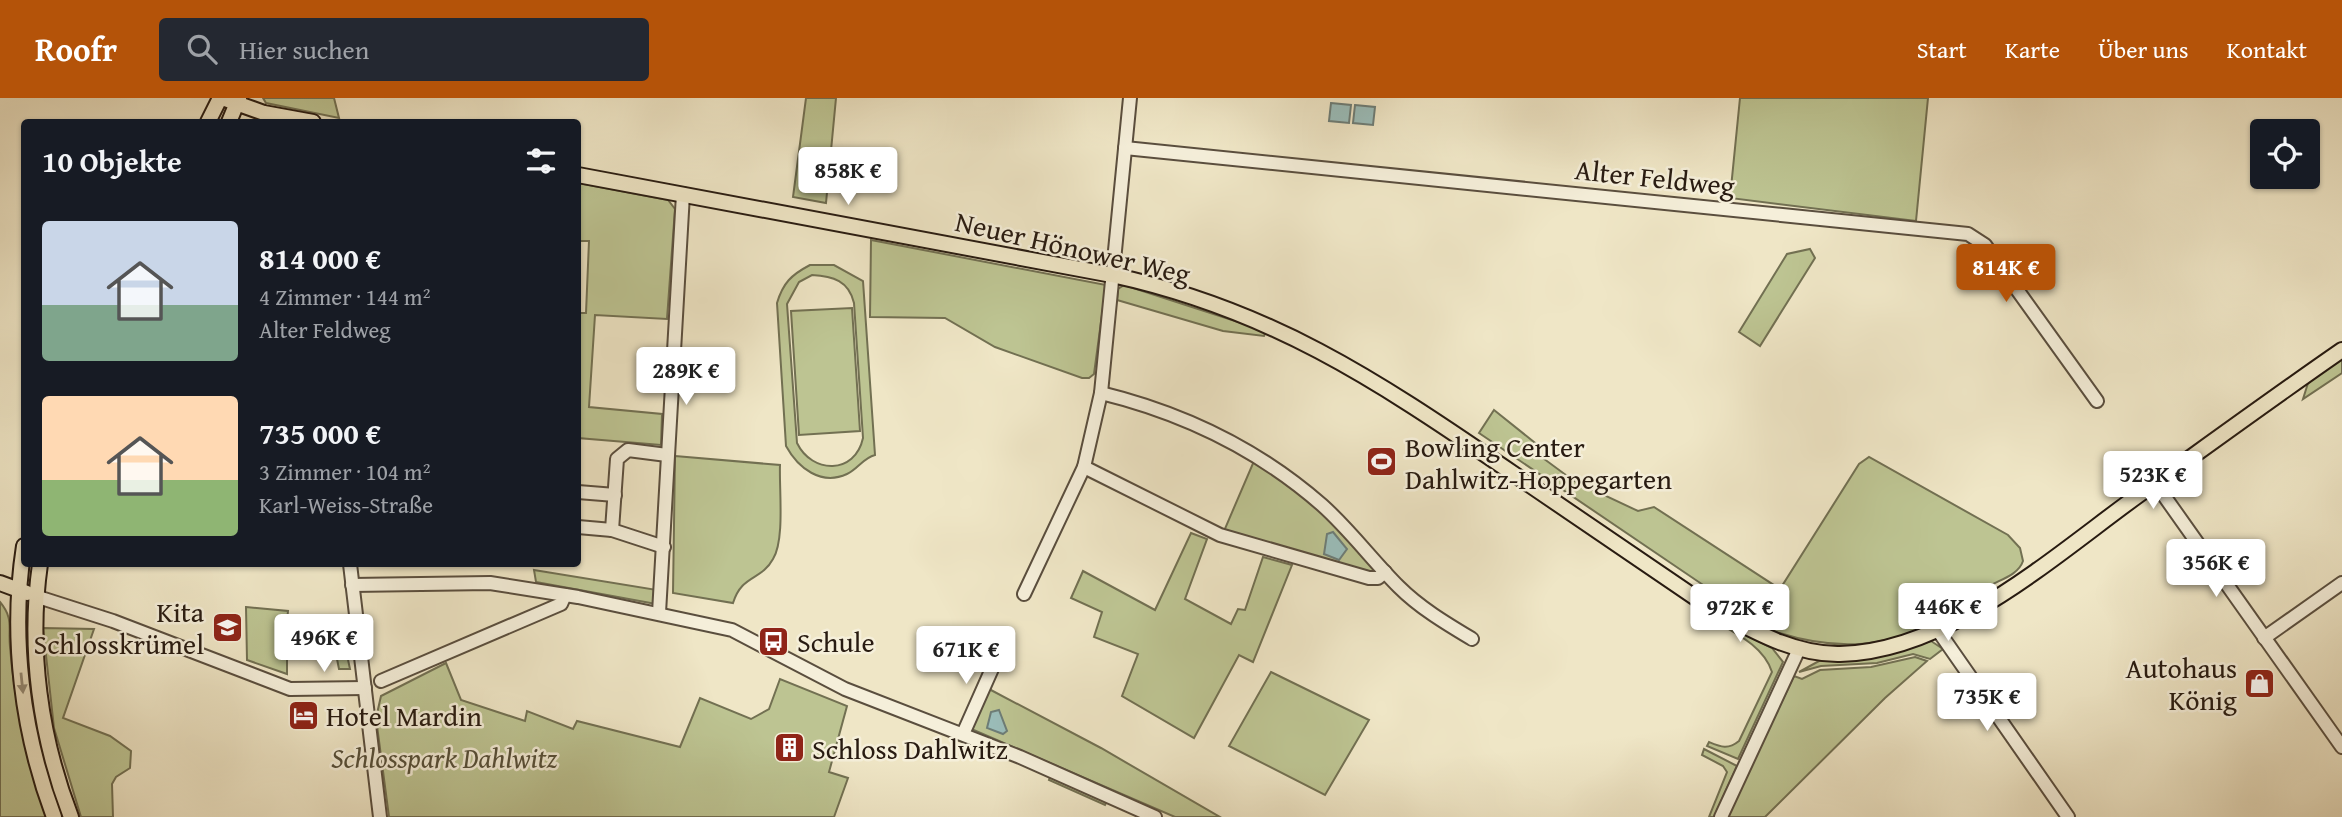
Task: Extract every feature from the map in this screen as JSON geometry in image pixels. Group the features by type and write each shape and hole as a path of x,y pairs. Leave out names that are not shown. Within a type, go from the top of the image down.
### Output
{"main road":[{"path":"210,119 221,98 296,119"},
{"path":"230,119 238,101"},
{"name":"Neuer Hönower Weg","path":"581,176 1140,281 1262,322 1330,354 1380,383 1712,609 1752,630 1799,649 1819,653 1863,652 1908,641 1937,629 2003,592 2342,349"},
{"path":"22,567 20,651 26,711 39,770 54,817"},
{"path":"40,567 35,596 35,648 44,724 71,817"},
{"path":"0,583 35,596"}],"street":[{"path":"1024,594 1084,467 1101,393 1130,98"},
{"name":"Alter Feldweg","path":"1125,148 1968,234 1985,246 2097,401"},
{"path":"659,613 683,194"},
{"path":"1101,393 1147,404 1186,419 1268,463 1323,506 1421,606 1472,639"},
{"path":"612,530 618,459 628,450 650,450 667,455"},
{"path":"1084,467 1220,535 1369,578 1378,578 1385,572"},
{"path":"2155,483 2342,747"},
{"path":"581,492 615,495"},
{"path":"581,527 612,530 614,533 664,547"},
{"path":"350,567 380,817"},
{"path":"352,585 490,583 659,613 732,630 845,689 963,734 1155,817"},
{"path":"2264,638 2342,583"},
{"path":"381,681 561,604 565,595"},
{"path":"35,596 113,621 290,690 365,688"},
{"path":"1937,629 2068,817"},
{"path":"1721,817 1799,649"},
{"path":"963,734 999,653"}],"green space":[{"path":"263,98 334,98 339,118 266,103"},
{"path":"806,98 836,98 826,203 793,197"},
{"path":"1740,98 1928,98 1916,221 1730,198"},
{"path":"581,184 668,200 675,209 667,319 595,315 589,407 662,414 661,445 581,438 581,313 586,313 589,241 581,241"},
{"path":"871,240 1106,285 1094,374 1089,378 1082,378 995,347 945,318 870,317"},
{"path":"1810,249 1815,258 1760,346 1739,332 1787,254"},
{"path":"810,265 834,265 863,281 875,455 847,474 828,478 804,468 786,446 777,303 785,285","holes":["812,275 839,281 848,289 854,303 863,438 851,459 833,466 822,465 813,460 797,443 787,304 799,282"]},
{"path":"1124,285 1266,331 1264,336 1223,331 1117,300 1118,289"},
{"path":"852,308 860,431 799,435 791,311"},
{"path":"2342,358 2342,373 2303,399 2308,383"},
{"path":"1494,410 1539,446 1536,453 1574,481 1638,511 1654,507 1780,589 1859,464 1869,457 2008,535 2020,548 2023,561 2012,574 1986,588 1972,601 1916,631 1863,644 1809,641 1781,634 1751,623 1754,616 1712,591 1479,433"},
{"path":"675,456 780,465 780,527 777,550 768,566 741,587 733,603 673,593"},
{"path":"1254,461 1325,512 1375,566 1372,574 1224,531"},
{"path":"1191,533 1207,539 1185,599 1231,624 1238,609 1245,610 1263,557 1292,565 1253,662 1239,655 1194,738 1122,696 1138,654 1094,637 1102,612 1071,598 1083,571 1155,610"},
{"path":"534,570 657,590 656,604 536,582"},
{"path":"0,602 9,618 15,690 24,733 48,817 0,817"},
{"path":"246,607 288,611 287,621 341,627 350,669 339,669 334,644 287,646 287,674 247,660"},
{"path":"1703,614 1772,648 1783,662 1738,759 1707,746 1709,742 1728,747 1739,741 1772,672 1753,645"},
{"path":"43,628 94,629 63,718 110,736 131,751 130,768 116,777 112,784 113,817 81,817 54,728"},
{"path":"1931,641 1943,649 1930,659 1913,654 1877,663 1821,666 1799,672 1819,661 1874,658"},
{"path":"1915,657 1927,661 1885,698 1765,817 1727,817 1794,676 1802,679 1820,670 1871,667"},
{"name":"Schlosspark Dahlwitz","path":"446,663 461,700 525,721 527,711 573,729 577,721 680,747 700,698 751,719 769,709 780,679 847,706 829,772 848,778 834,817 389,817 376,718 381,696"},
{"path":"1271,672 1369,720 1325,795 1229,746"},
{"path":"989,689 1101,748 1220,817 1175,817 969,728"},
{"path":"1704,749 1737,766 1714,817 1709,817 1727,772 1723,766 1702,755"},
{"path":"1050,777 1107,801 1105,805 1049,780"}],"water":[{"path":"1331,103 1351,105 1349,123 1329,121"},
{"path":"1355,105 1375,107 1373,125 1353,123"},
{"path":"1333,532 1347,549 1339,560 1324,554 1327,534"},
{"path":"999,710 1007,731 1003,734 987,728 991,712"}],"place":[{"name":"Bowling Center Dahlwitz-Hoppegarten","path":"1382,462"},
{"name":"Kita Schlosskrümel","path":"227,627"},
{"name":"Schule","path":"774,641"},
{"name":"Autohaus König","path":"2260,683"},
{"name":"Hotel Mardin","path":"303,715"},
{"name":"Schloss Dahlwitz","path":"789,748"}]}
